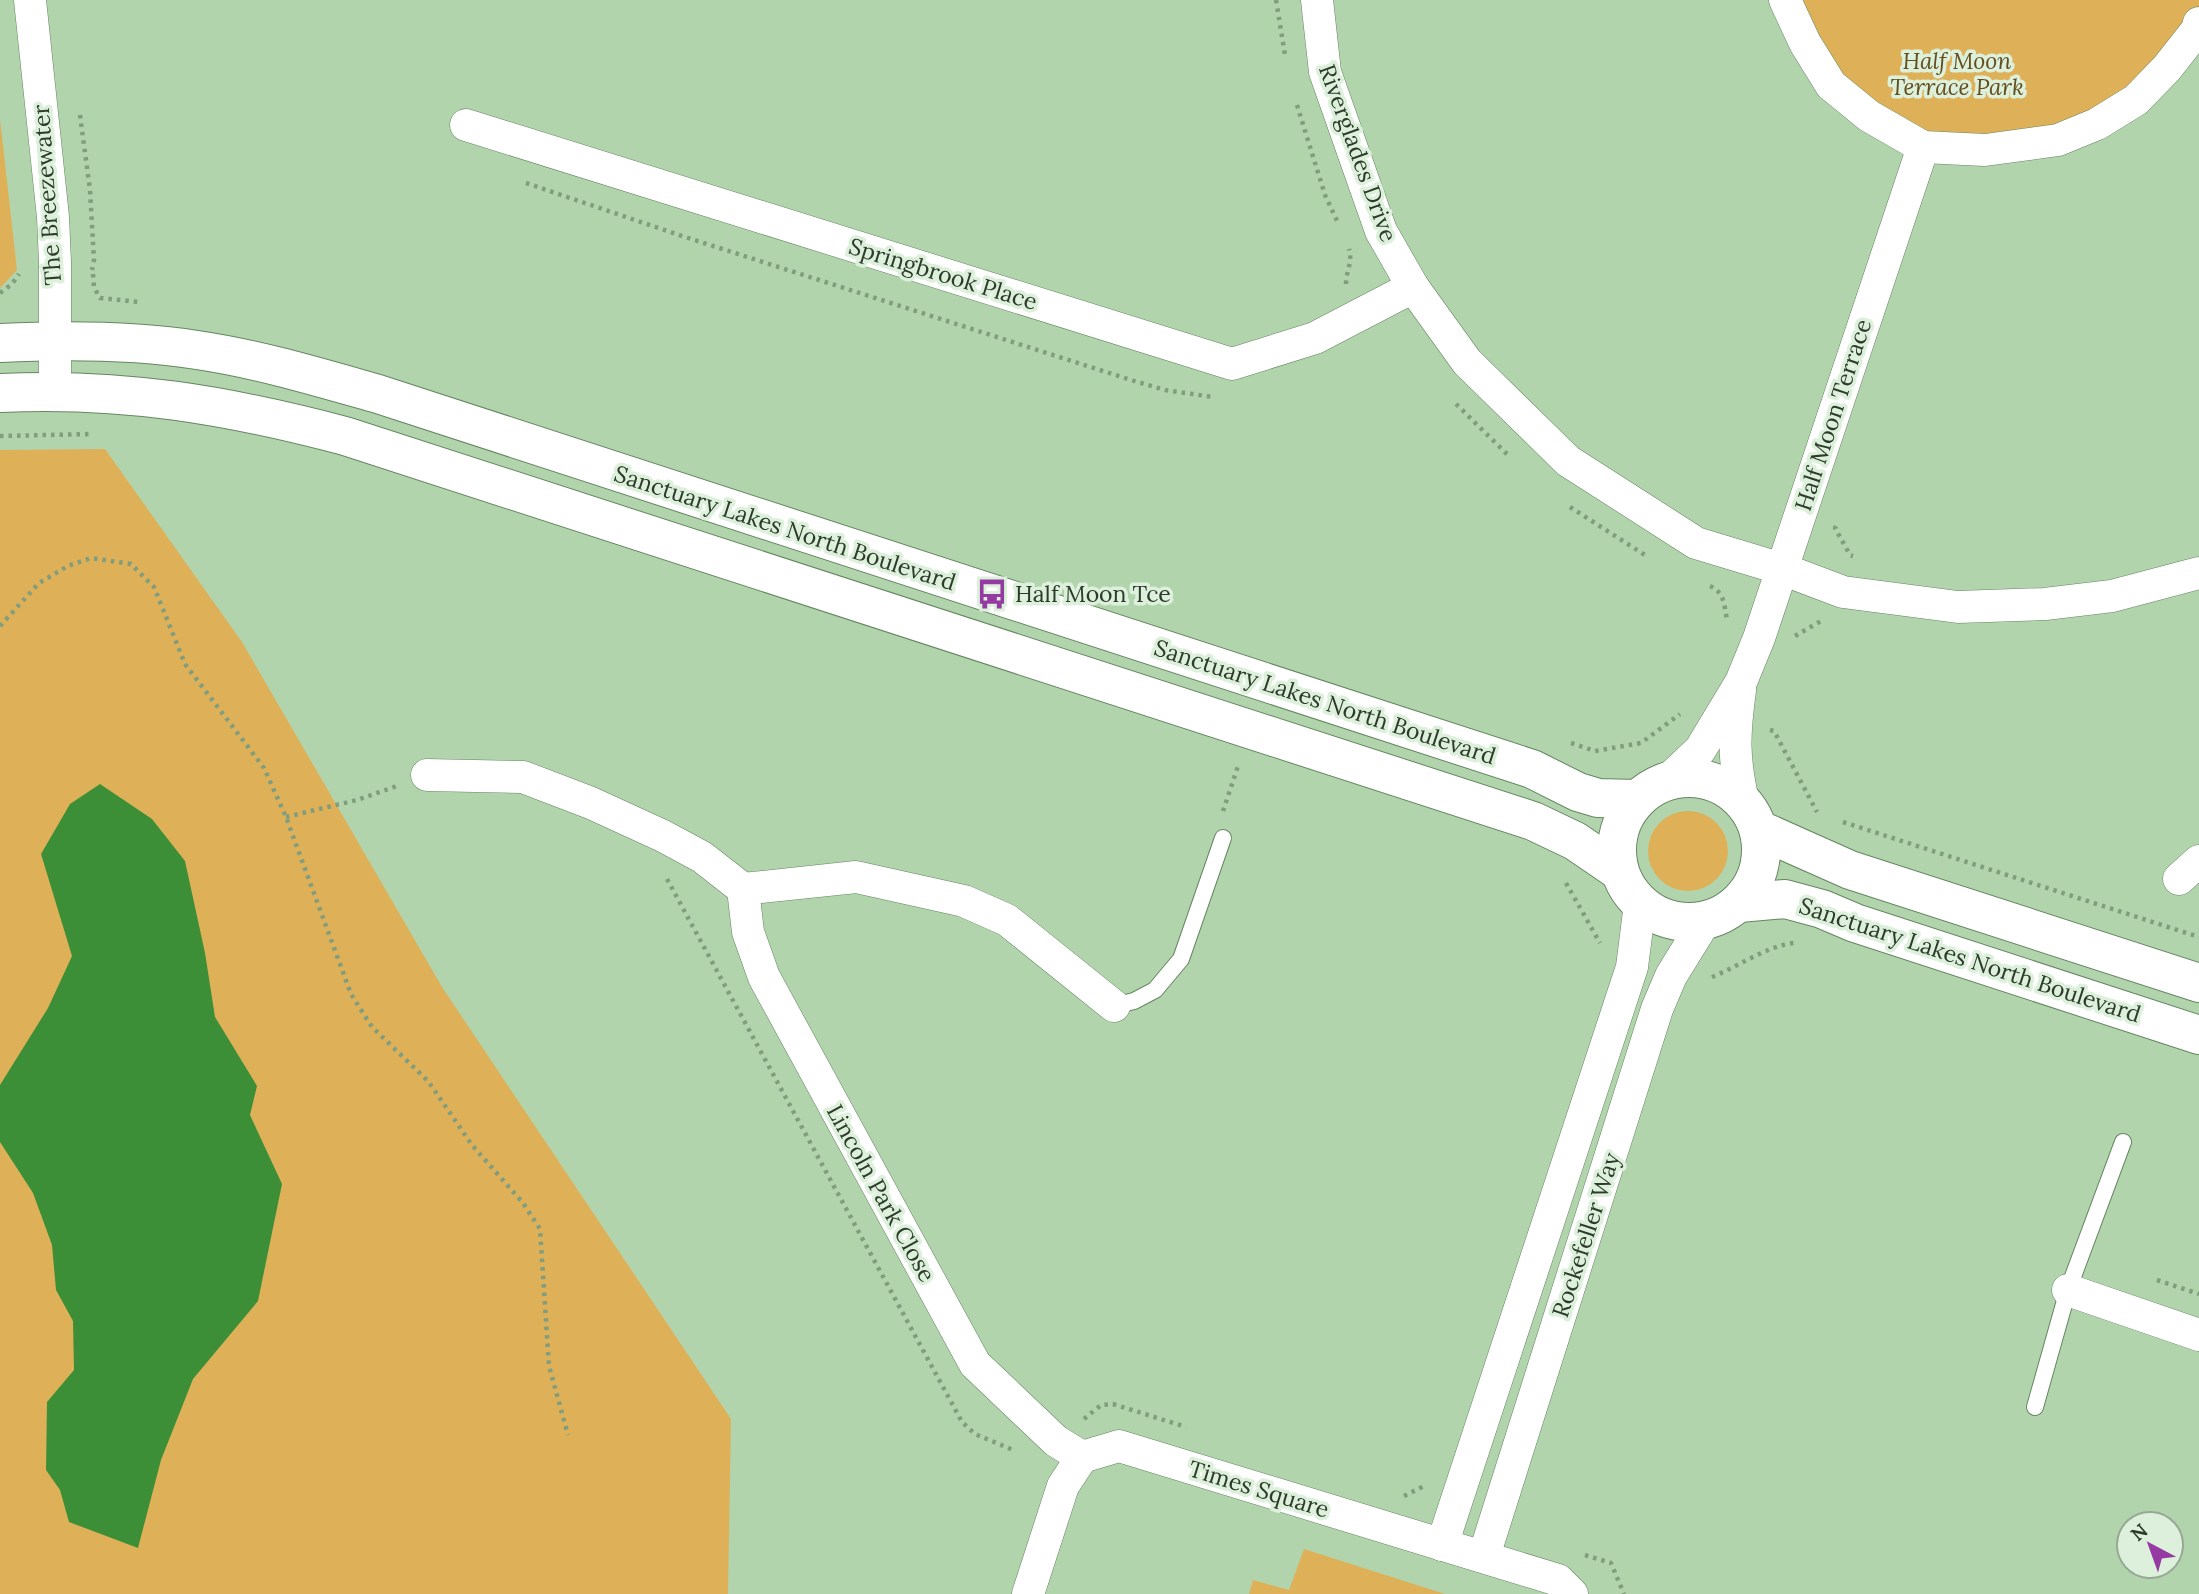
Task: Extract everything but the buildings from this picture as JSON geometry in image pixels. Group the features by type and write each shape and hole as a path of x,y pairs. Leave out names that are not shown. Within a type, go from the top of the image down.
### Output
{"street":[{"name":"The Breezewater","path":"30,0 55,262 55,391"},
{"name":"Riverglades Drive","path":"1317,0 1325,72 1381,231 1413,287 1467,362 1569,461 1696,543 1782,569 1843,592 1958,607 2045,604 2112,596 2199,573"},
{"path":"1785,0 1805,43 1831,85 1869,116 1923,147 1985,150 2058,141 2097,124 2136,100 2167,68 2197,30 2199,23"},
{"name":"Springbrook Place","path":"466,125 1232,364 1315,338 1413,287"},
{"name":"Half Moon Terrace","path":"1652,790 1700,750 1727,721 1782,569 1923,147"},
{"name":"Sanctuary Lakes North Boulevard","path":"0,343 54,340 196,349 285,368 365,391 1532,769 1578,792 1598,798 1652,790"},
{"name":"Sanctuary Lakes North Boulevard","path":"0,393 55,391 159,397 267,415 358,440 1533,821 1575,841 1619,870"},
{"name":"Half Moon Terrace","path":"1727,721 1735,765 1751,815"},
{"path":"427,775 523,777 591,803 663,836 702,858 743,889 856,877 964,901 1007,920 1114,1006"},
{"path":"1751,815 1762,850 1759,869 1752,888 1739,903 1723,914 1704,921 1664,919 1640,904 1630,892 1619,870 1616,851 1626,814 1652,790 1688,777 1709,780 1728,788 1751,815 1850,870 2199,984"},
{"name":"Lincoln Park Close","path":"743,889 748,932 764,978 975,1364 1069,1449"},
{"name":"Sanctuary Lakes North Boulevard","path":"1739,903 1785,899 1822,909 1855,923 2199,1035"},
{"name":"Rockefeller Way","path":"1442,1545 1632,967 1640,904"},
{"name":"Rockefeller Way","path":"1484,1556 1657,1009 1671,976 1704,921"},
{"path":"2068,1290 2199,1335"},
{"name":"Times Square","path":"1069,1449 1119,1446 1558,1580 1572,1594"},
{"path":"1028,1594 1063,1486 1069,1449"}],"lane":[{"path":"1114,1006 1134,1001 1155,990 1181,959 1223,838"},
{"path":"2035,1408 2068,1290 2123,1142"}],"path":[{"path":"1276,0 1287,66"},
{"path":"1296,101 1325,195 1344,235"},
{"path":"1348,247 1352,258 1346,274 1347,292 1358,316"},
{"path":"0,293 12,284 24,267 55,262 82,265 92,271 94,287 100,298 149,303"},
{"path":"1839,515 1835,528 1850,555 1863,557"},
{"path":"0,626 39,583 68,566 91,558 131,564 154,587 185,664 264,768 286,817 351,994 372,1027 395,1046 428,1081 472,1145 523,1203 540,1229 549,1366 568,1435"},
{"path":"1569,742 1595,751 1641,743 1679,714 1701,714 1774,731 1820,818"},
{"path":"1223,838 1218,826 1241,755"},
{"path":"286,817 357,800 427,775"},
{"path":"1833,820 2199,937"},
{"path":"1069,1449 1101,1405 1113,1404 1193,1429"},
{"path":"1393,1493 1406,1497 1432,1482"},
{"path":"1581,1554 1611,1563 1624,1594"}],"green space":[{"name":"Half Moon Terrace Park","path":"1785,0 2199,0 2199,23 2136,100 1985,150 1869,116"},
{"path":"0,119 17,270 0,288"},
{"path":"105,449 242,642 442,987 731,1419 728,1594 0,1594 0,450"},
{"path":"1688,811 1703,814 1716,823 1725,836 1728,851 1725,866 1716,879 1703,888 1688,891 1673,888 1660,879 1651,866 1648,851 1651,836 1660,823 1673,814"},
{"path":"1304,1549 1445,1594 1249,1594 1253,1580 1289,1590"}],"shaded area":[{"path":"100,784 152,819 185,861 205,953 215,1017 257,1086 250,1115 282,1184 258,1301 193,1379 161,1460 138,1548 69,1522 60,1490 46,1470 47,1402 74,1370 73,1321 56,1290 52,1245 33,1193 0,1142 0,1085 48,1008 72,956 41,854 70,804"}],"place":[{"name":"Half Moon Tce","path":"992,594"}]}
